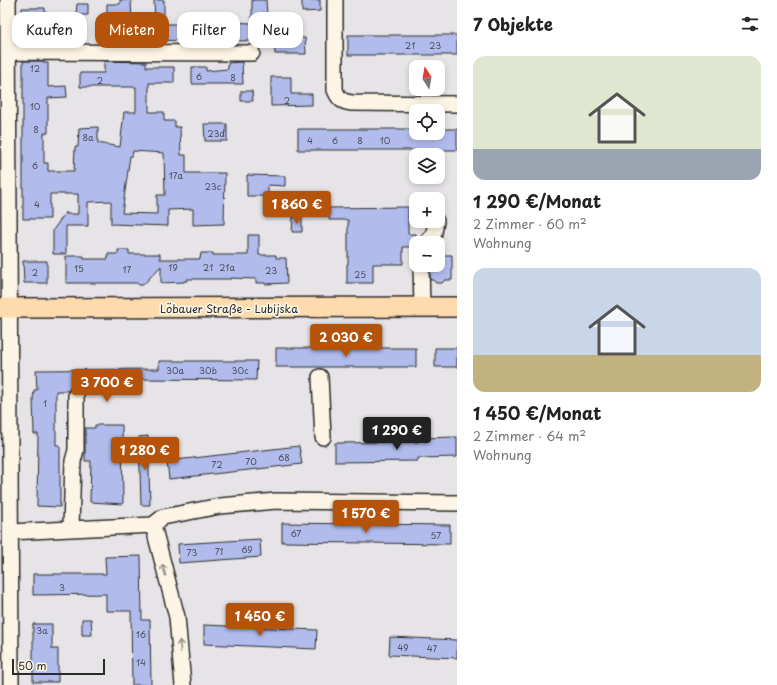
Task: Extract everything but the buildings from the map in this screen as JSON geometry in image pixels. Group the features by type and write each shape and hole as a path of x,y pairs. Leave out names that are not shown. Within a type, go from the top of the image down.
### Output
{"main road":[{"name":"Löbauer Straße - Lubijska","path":"5,308 457,308"}],"street":[{"path":"8,0 6,54 5,308 10,532 5,630 11,685"},
{"path":"335,0 335,90 338,97 343,102 457,104"},
{"path":"6,54 252,53"},
{"path":"421,272 422,307"},
{"path":"320,377 323,437"},
{"path":"71,528 73,461 76,450 76,394"},
{"path":"10,532 153,525 163,517 220,506 276,501 457,503"},
{"path":"153,525 176,617 183,685"}]}
